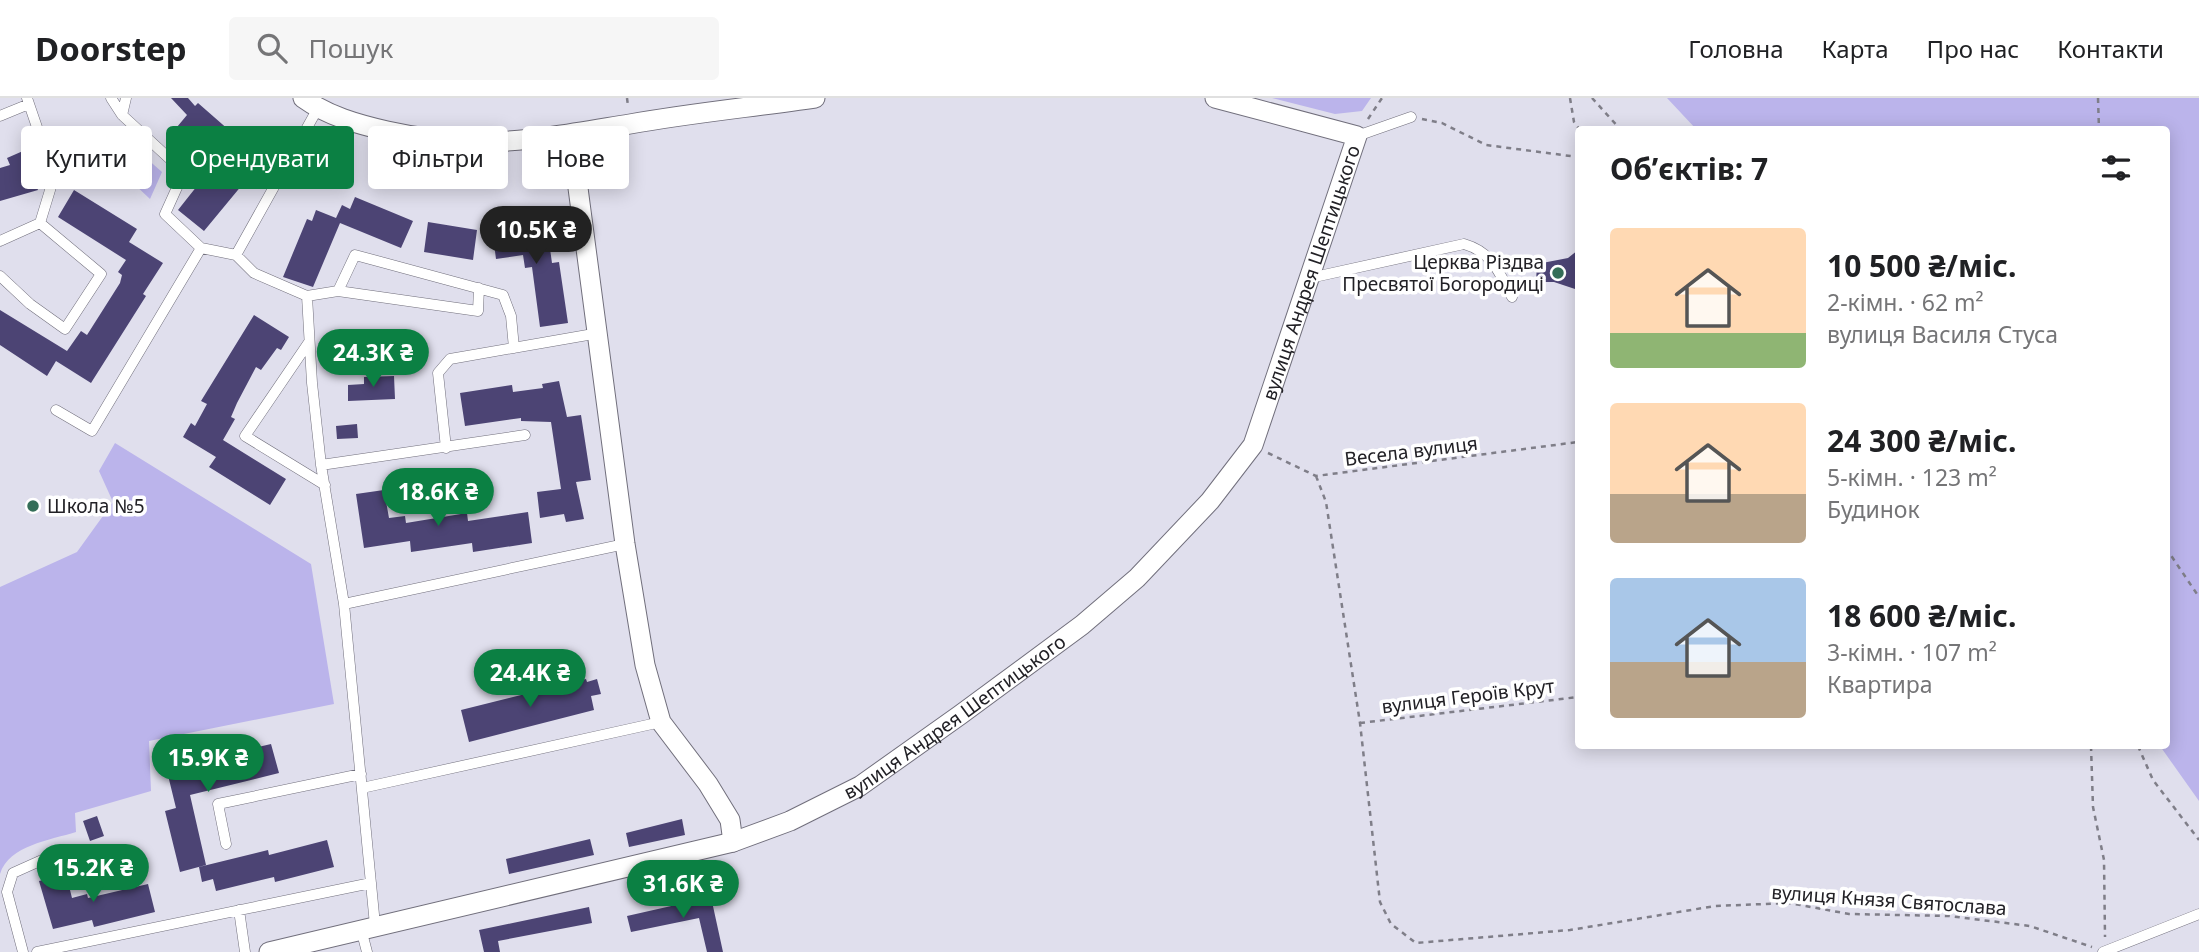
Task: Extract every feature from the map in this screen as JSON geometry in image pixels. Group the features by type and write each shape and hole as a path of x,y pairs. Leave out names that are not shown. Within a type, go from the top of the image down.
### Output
{"street":[{"path":"620,126 816,98"},
{"path":"1215,98 1357,136"},
{"path":"310,103 355,124 445,142 522,141"},
{"name":"вулиця Андрея Шептицького","path":"269,952 733,842 790,821 859,786 1082,625 1137,578 1201,511 1253,445 1357,136"},
{"path":"579,189 625,544 645,665 661,722 708,784 730,820 733,842"}],"lane":[{"path":"111,98 122,115 184,172 164,214 201,248 236,255 254,273 307,296 338,291 478,311 479,288"},
{"path":"122,115 125,98"},
{"path":"0,116 28,101 54,177 40,223 0,241"},
{"path":"236,255 310,103"},
{"path":"1357,136 1412,117"},
{"path":"0,276 30,304 65,329 101,274 40,223"},
{"path":"1310,278 1464,244 1480,248 1493,261 1512,297"},
{"path":"56,410 92,431 201,248"},
{"path":"338,291 355,256 503,295 511,316 514,348"},
{"path":"307,296 321,465 344,604 371,883 367,952"},
{"path":"446,448 438,373 450,359 599,333"},
{"path":"309,342 245,436 325,485"},
{"path":"321,465 524,435"},
{"path":"344,604 625,544"},
{"path":"362,788 661,722"},
{"path":"226,844 218,804 360,774"},
{"path":"23,952 7,892 13,873 42,860 87,856 80,883"},
{"path":"37,952 371,883"},
{"path":"239,910 245,952"},
{"path":"2104,952 2199,914"}],"path":[{"path":"1570,98 1577,126"},
{"path":"1592,98 1617,126"},
{"path":"2098,98 2099,126"},
{"path":"1412,117 1441,123 1486,145 1575,157"},
{"name":"Весела вулиця","path":"1316,476 1575,442"},
{"path":"1253,445 1316,476 1326,502 1360,723"},
{"path":"2170,554 2199,597"},
{"name":"вулиця Героїв Крут","path":"1360,723 1575,697"},
{"name":"вулиця Князя Святослава","path":"1360,723 1380,902 1391,924 1416,943 1570,930 1715,906 1789,903 1849,914 1949,916 2030,926 2104,952"},
{"path":"2091,749 2093,807 2104,860 2104,952"},
{"path":"2139,749 2153,780 2199,840"}],"shaded area":[{"path":"1272,98 1371,98 1362,111 1335,114"},
{"path":"1667,98 2199,98 2199,801 2162,749 2170,749 2170,126 1693,126"},
{"path":"152,163 162,172 150,199 139,189 152,189"},
{"path":"115,443 311,564 334,704 149,741 151,791 75,813 76,832 21,850 5,864 0,874 0,587 77,552 113,502 99,471"}],"building":[{"path":"171,98 188,98 195,106 198,103 224,126 178,126 187,115"},
{"path":"21,152 21,189 38,190 0,201 0,168 10,165 7,158"},
{"path":"195,189 239,189 204,231 178,210"},
{"path":"74,190 137,229 129,242 163,263 143,294 146,296 91,383 56,361 47,376 0,345 0,310 67,351 81,331 87,335 120,283 122,275 118,272 126,260 58,217"},
{"path":"355,197 413,221 401,248 340,223 313,287 283,277 307,219 312,221 316,210 336,218 342,205 350,209"},
{"path":"546,220 552,263 559,262 568,323 540,327 532,267 525,268 523,255 496,259 492,228"},
{"path":"428,222 477,230 473,260 424,252"},
{"name":"Церква Різдва Пресвятої Богородиці","path":"1575,252 1575,289 1554,282 1536,282 1537,264 1568,258"},
{"path":"254,315 289,337 281,350 277,348 261,370 256,367 237,403 231,417 235,419 223,440 286,479 270,505 209,467 216,457 183,437 191,423 195,426 207,404 201,401"},
{"path":"394,376 395,399 348,401 348,385 364,384 364,377"},
{"path":"559,381 567,417 581,415 591,480 576,482 584,519 566,522 564,514 540,518 537,492 561,489 551,422 521,421 521,418 465,426 460,393 512,385 513,392 543,388 542,384"},
{"path":"357,424 358,438 337,439 336,426"},
{"path":"384,490 389,518 405,516 406,523 467,513 468,521 528,512 532,543 473,552 472,543 411,552 410,541 364,548 356,494"},
{"path":"586,679 587,682 597,679 601,694 591,696 594,710 469,742 461,710"},
{"path":"271,744 279,773 190,795 206,865 180,872 165,811 176,808 165,763 179,760 180,766"},
{"path":"97,816 104,836 90,841 83,821"},
{"path":"682,819 685,835 629,847 626,833"},
{"path":"590,839 594,855 509,874 506,859"},
{"path":"327,840 334,867 275,882 274,877 216,891 213,879 202,882 199,867 268,850 269,855"},
{"path":"66,874 72,898 87,894 88,898 148,884 155,912 94,927 92,920 53,929 39,881"},
{"path":"711,897 723,952 707,952 699,918 631,932 627,916"},
{"path":"589,907 592,923 498,941 500,952 484,952 479,930"}],"place":[{"name":"Церква Різдва Пресвятої Богородиці","path":"1558,273"},
{"name":"Школа №5","path":"33,506"}]}
